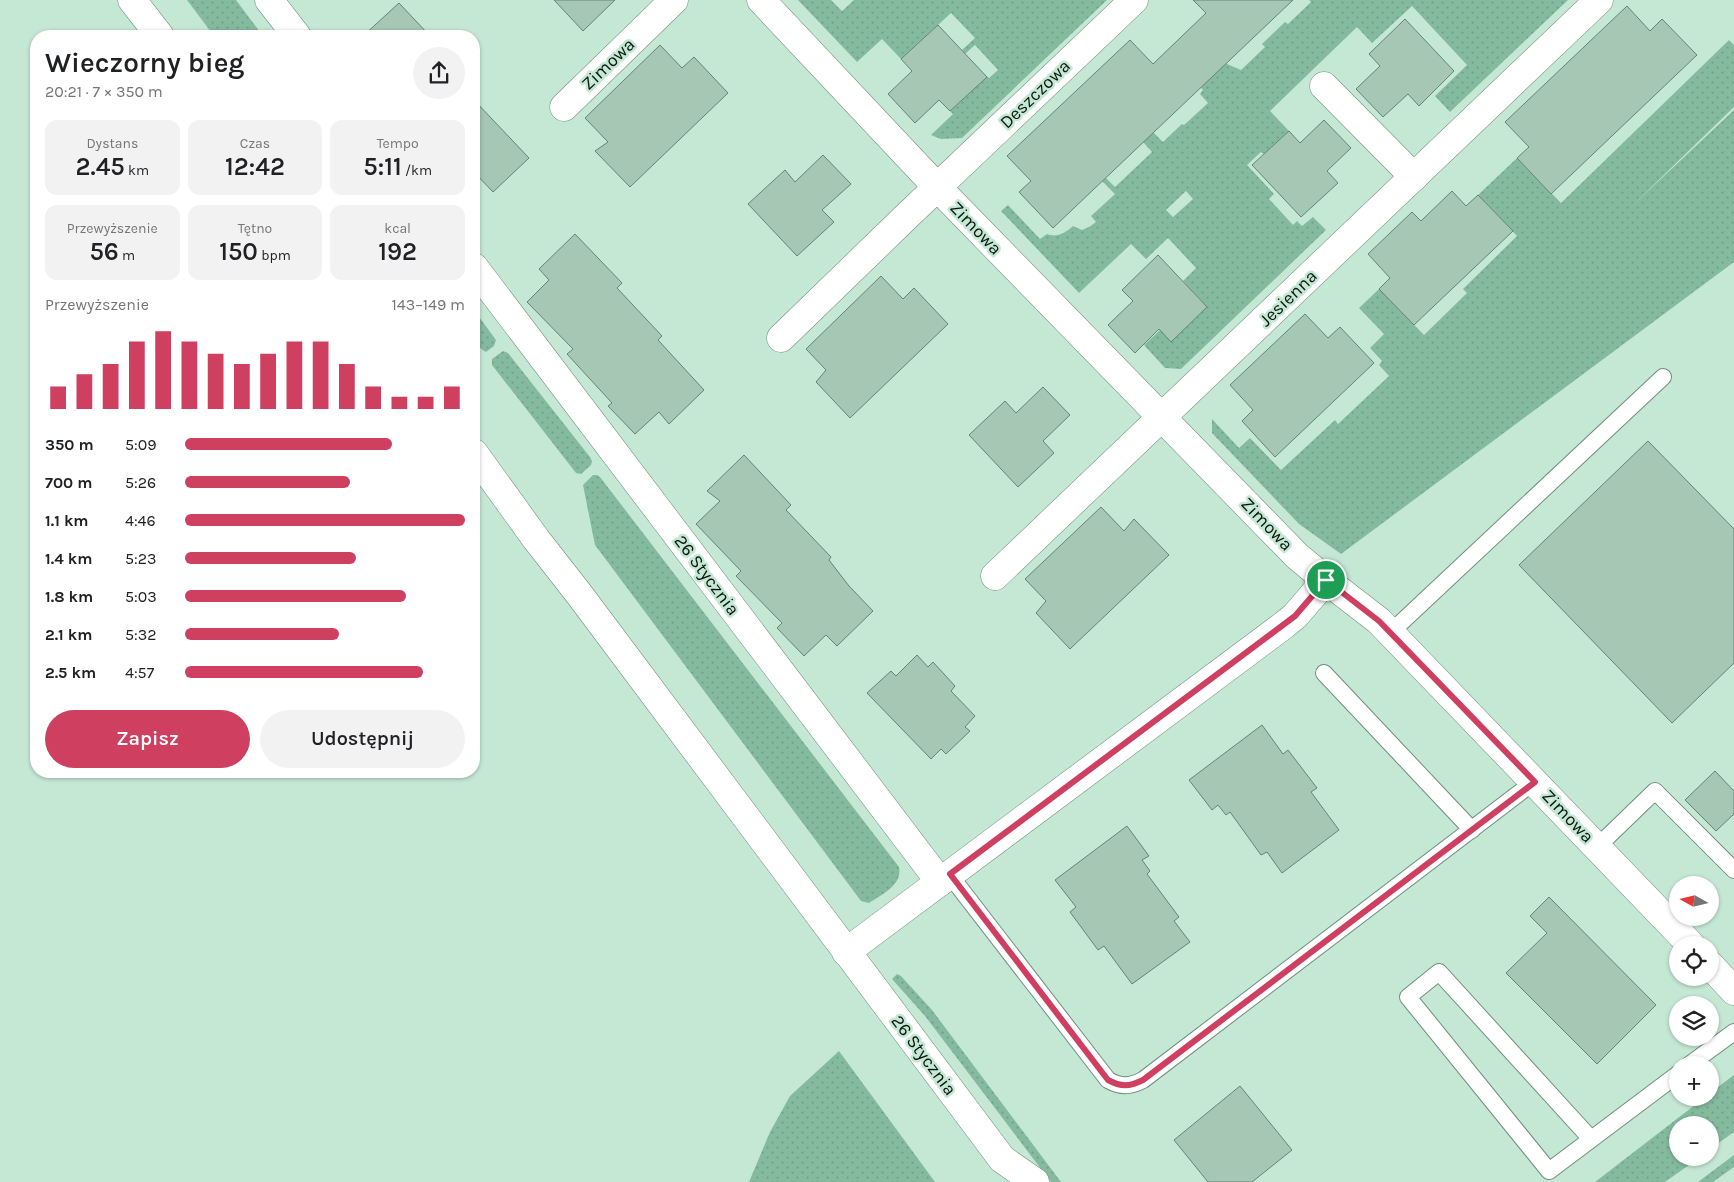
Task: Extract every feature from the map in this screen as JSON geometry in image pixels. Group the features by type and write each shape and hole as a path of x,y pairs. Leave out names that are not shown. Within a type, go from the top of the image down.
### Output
{"street":[{"path":"132,0 155,30"},
{"path":"269,0 292,30"},
{"name":"Zimowa","path":"564,107 674,0"},
{"name":"Zimowa","path":"761,0 937,187 1297,556 1368,612 1390,632 1681,936"},
{"name":"Deszczowa","path":"937,187 1134,0"},
{"name":"Jesienna","path":"1163,418 1599,0"},
{"path":"1324,86 1414,177"},
{"name":"Zimowa","path":"781,338 937,187"},
{"name":"26 Stycznia","path":"480,275 945,878"},
{"path":"995,576 1131,446 1163,418"},
{"name":"26 Stycznia","path":"480,461 536,539 846,952 1006,1171 1035,1182"},
{"path":"846,952 1295,616 1326,580"},
{"path":"1719,975 1734,991"}],"lane":[{"path":"1390,632 1663,377"},
{"path":"1324,673 1472,830"},
{"path":"945,878 1108,1080 1124,1086 1134,1085 1535,782"},
{"path":"1597,847 1655,791 1734,870"},
{"path":"1591,1139 1439,972 1408,997 1549,1171 1669,1081"},
{"path":"1702,1056 1734,1032"}],"green space":[{"path":"187,0 236,0 258,30 210,30"},
{"path":"798,0 831,0 842,11 854,0 1107,0 962,138 941,139 931,135 953,114 950,111 987,77 989,78 998,70 975,45 965,54 962,50 975,38 951,13 901,59 882,39 857,62"},
{"path":"1309,0 1568,0 1450,112 1435,96 1467,65 1412,6 1372,43 1357,27 1270,111 1289,131 1264,154 1261,152 1247,165 1274,194 1269,199 1293,225 1297,221 1302,226 1313,217 1326,230 1181,369 1165,368 1144,345 1160,330 1172,341 1207,307 1183,281 1196,268 1168,238 1146,259 1131,244 1079,293 1001,211 1008,205 1040,239 1047,234 1061,234 1073,226 1082,230 1089,227 1096,222 1091,216 1115,194 1102,181 1106,178 1115,187 1152,152 1143,142 1153,132 1163,142 1208,103 1200,94 1203,90 1168,53 1221,57 1227,64 1241,70 1265,47 1262,44 1285,22 1288,24 1311,2","holes":["1186,191 1193,199 1173,217 1166,210"]},
{"path":"1729,40 1734,45 1734,107 1632,206 1734,110 1734,262 1341,554 1299,524 1212,433 1212,419 1239,448 1250,438 1281,470 1335,420 1338,424 1389,376 1379,365 1382,361 1370,348 1384,334 1359,308 1379,289 1424,335 1467,293 1463,289 1517,236 1478,195 1517,158 1561,203"},
{"path":"480,318 496,340 494,346 486,352 481,349"},
{"path":"503,351 508,353 590,457 591,465 581,474 576,473 492,365 492,359"},
{"path":"593,475 600,477 899,867 898,879 885,893 869,903 861,901 595,545 583,485"},
{"path":"897,974 932,1010 1061,1182 1051,1182 925,1016 892,979"},
{"path":"839,1051 935,1182 749,1182 770,1132 790,1096"},
{"path":"1734,1075 1734,1132 1719,1143 1719,1116 1681,1116 1694,1106 1719,1106 1719,1086"},
{"path":"1669,1125 1669,1166 1688,1166 1665,1182 1595,1182"},
{"path":"1734,1155 1734,1167 1713,1182 1698,1182"}],"building":[{"path":"554,0 615,0 583,31"},
{"path":"1193,0 1293,0 1053,228 1019,192 1031,181 1007,156 1130,40 1153,64 1206,13"},
{"path":"399,3 424,30 370,30"},
{"path":"1627,6 1650,31 1662,19 1697,55 1551,194 1517,158 1529,147 1505,122"},
{"path":"1405,19 1454,71 1419,106 1408,94 1383,117 1356,89 1380,66 1369,54"},
{"path":"938,25 987,77 950,111 939,100 915,123 888,94 912,71 901,59"},
{"path":"660,45 682,68 694,57 728,93 630,187 595,151 608,142 585,118"},
{"path":"480,106 529,158 493,192 480,178"},
{"path":"1324,120 1351,148 1327,171 1338,183 1301,217 1252,165 1289,131 1300,143"},
{"path":"823,155 851,184 822,210 834,222 797,256 748,204 785,170 795,182"},
{"path":"1452,191 1466,206 1478,195 1513,231 1414,325 1379,289 1390,278 1368,254 1412,212 1421,221"},
{"path":"575,234 622,283 617,288 662,336 658,340 704,390 669,424 659,412 635,434 608,406 612,403 567,354 573,349 527,302 549,280 539,269"},
{"path":"1158,255 1207,307 1171,342 1159,329 1135,353 1108,325 1133,301 1122,290"},
{"path":"881,276 903,299 914,288 948,324 850,418 816,382 826,370 806,349"},
{"path":"1305,314 1328,338 1340,327 1374,363 1275,457 1242,421 1253,410 1230,385"},
{"path":"1043,387 1070,415 1043,441 1054,453 1018,487 969,435 1005,401 1016,413"},
{"path":"1648,441 1734,529 1734,663 1672,723 1519,565"},
{"path":"744,455 791,505 786,510 831,557 829,560 849,586 873,611 837,646 826,635 804,656 777,628 782,623 736,576 741,571 696,524 720,501 707,491"},
{"path":"1101,507 1124,531 1134,519 1169,555 1070,649 1036,613 1046,601 1025,579"},
{"path":"917,655 928,667 933,662 955,686 951,691 975,716 965,727 970,731 946,754 941,749 931,759 867,693 891,671 896,676"},
{"path":"1262,725 1283,754 1288,750 1317,788 1311,792 1339,830 1282,873 1267,852 1261,855 1230,812 1226,815 1218,805 1212,810 1189,780"},
{"path":"1715,771 1734,791 1734,814 1716,831 1685,800"},
{"path":"1127,826 1149,856 1142,860 1150,871 1147,874 1179,917 1174,921 1190,942 1132,984 1104,946 1098,950 1070,912 1076,907 1055,880"},
{"path":"1549,897 1656,1005 1597,1064 1506,973 1547,933 1530,916"},
{"path":"1240,1086 1292,1150 1252,1182 1208,1182 1174,1140"}],"route":[{"path":"1326,580 1379,621 1535,782 1143,1080 1134,1085 1124,1086 1116,1084 1108,1080 950,874 1295,616 1326,580"}]}
